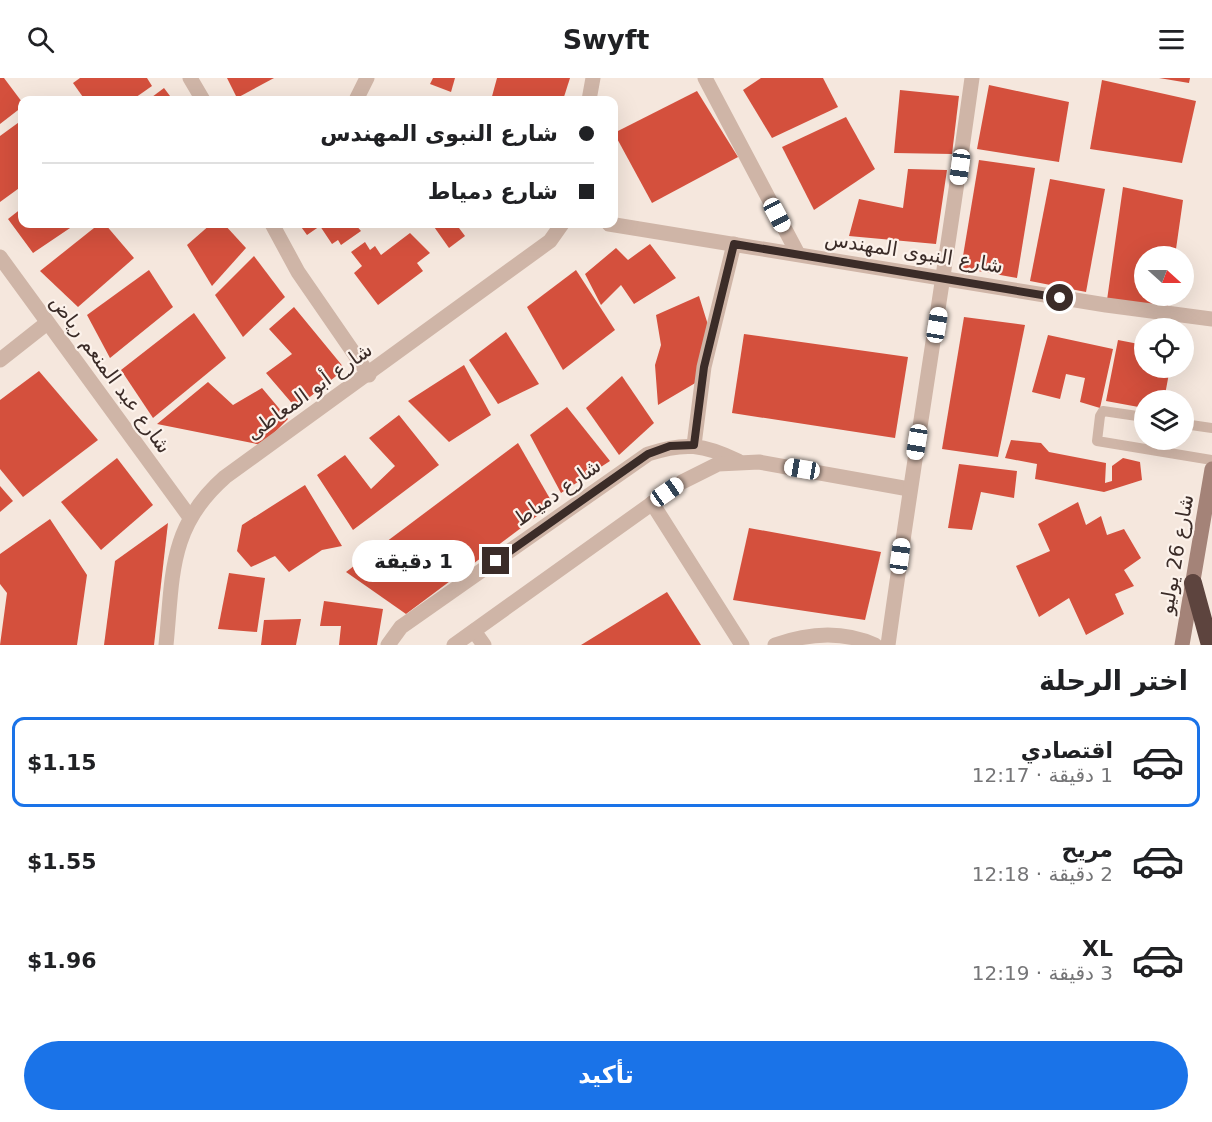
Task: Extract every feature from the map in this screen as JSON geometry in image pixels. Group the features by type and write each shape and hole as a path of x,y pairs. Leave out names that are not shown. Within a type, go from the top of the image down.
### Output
{"highway":[{"path":"1193,583 1210,645"}],"main road":[{"name":"شارع 26 يوليو","path":"1182,645 1212,469"}],"street":[{"path":"190,78 201,96"},
{"path":"358,96 367,78"},
{"path":"590,96 593,78"},
{"path":"705,78 798,254"},
{"path":"888,645 909,489 945,279 972,78"},
{"name":"شارع النبوى المهندس","path":"618,225 1106,305 1212,319"},
{"path":"274,228 298,272 369,375"},
{"name":"شارع أبو المعاطى","path":"166,645 178,542 189,516 206,494 225,477 369,375 550,241 559,228"},
{"path":"694,445 704,367 734,244"},
{"name":"شارع عبد المنعم رياض","path":"0,257 189,516"},
{"path":"0,360 47,323"},
{"name":"شارع دمياط","path":"387,645 400,627 648,454 670,446 694,445 717,450 738,461"},
{"name":"شارع دمياط","path":"454,645 699,471 738,461 759,462 909,489"},
{"path":"652,503 742,645"},
{"path":"474,631 484,645"},
{"path":"775,645 818,634 842,635 874,645"}],"lane":[{"path":"1134,416 1103,411 1095,438 1100,443 1134,448"},
{"path":"1194,425 1212,428"},
{"path":"1146,450 1212,460"}],"building":[{"path":"0,78 4,78 18,97 18,110 0,124"},
{"path":"80,78 147,78 152,86 138,96 82,96 73,83"},
{"path":"227,78 274,78 241,96 236,96"},
{"path":"433,78 455,78 451,92 430,84"},
{"path":"497,78 570,78 564,96 492,96"},
{"path":"761,78 823,78 838,107 772,138 743,90"},
{"path":"1159,78 1190,78 1189,83"},
{"path":"1102,80 1196,101 1182,163 1090,149"},
{"path":"989,85 1069,102 1059,162 977,149"},
{"path":"164,88 170,96 153,96"},
{"path":"900,90 959,96 952,154 894,153"},
{"path":"697,91 738,157 652,203 618,140 618,131"},
{"path":"846,117 875,169 814,210 782,147"},
{"path":"18,123 18,189 0,202 0,136"},
{"path":"979,160 1035,168 1017,278 961,268"},
{"path":"908,169 947,170 936,244 849,236 859,199 903,208"},
{"path":"1050,179 1105,189 1086,292 1030,281"},
{"path":"1123,187 1183,200 1176,246 1134,246 1134,305 1107,300"},
{"path":"18,211 18,228 70,228 33,253 8,219"},
{"path":"94,228 108,228 134,258 78,307 40,271"},
{"path":"206,228 228,228 246,248 212,286 187,245"},
{"path":"302,228 317,228 307,235"},
{"path":"321,228 358,228 361,231 341,245 338,240 332,244"},
{"path":"435,228 459,228 465,236 449,248"},
{"path":"410,233 430,253 417,263 423,271 378,305 354,273 362,266 351,252 365,242 370,250 375,246 381,255"},
{"path":"650,244 676,278 634,304 621,285 601,305 585,274 616,248 628,260"},
{"path":"254,256 285,297 243,337 215,295"},
{"path":"149,270 173,307 110,358 87,315"},
{"path":"576,270 615,330 563,370 527,307"},
{"path":"699,296 708,325 697,382 658,405 655,365 661,345 656,315"},
{"path":"1140,306 1168,306 1167,311"},
{"path":"294,307 345,369 296,408 266,373 292,354 269,329"},
{"path":"194,313 226,358 153,418 121,370"},
{"path":"964,317 1025,325 998,457 942,449"},
{"path":"506,332 539,384 498,404 469,360"},
{"path":"744,334 908,357 895,438 732,413"},
{"path":"1048,335 1113,349 1100,408 1080,402 1085,378 1066,374 1060,399 1032,392"},
{"path":"1118,340 1134,343 1134,378 1168,378 1166,390 1134,390 1134,406 1106,401"},
{"path":"464,365 491,415 449,442 408,401"},
{"path":"39,371 98,440 23,497 0,469 0,400"},
{"path":"622,376 654,423 619,455 586,408"},
{"path":"208,382 233,405 262,388 288,419 262,445 157,424"},
{"path":"567,407 610,461 561,493 530,435"},
{"path":"399,415 439,465 353,530 317,475 345,455 371,489 395,466 369,438"},
{"path":"1011,440 1041,443 1049,452 1106,463 1105,483 1112,481 1112,466 1123,458 1140,462 1142,480 1104,492 1035,479 1037,464 1005,458"},
{"path":"518,443 553,504 406,614 346,572"},
{"path":"117,458 153,505 101,550 61,502"},
{"path":"959,464 1017,471 1014,498 981,492 972,530 948,528"},
{"path":"305,485 342,546 322,550 289,572 275,556 251,567 237,551 242,525"},
{"path":"0,486 13,501 0,512"},
{"path":"1078,502 1086,525 1101,516 1107,535 1124,529 1141,558 1124,570 1134,586 1115,594 1124,614 1086,635 1069,598 1039,617 1016,566 1050,551 1038,524"},
{"path":"50,519 87,575 77,645 0,645 7,593 0,584 0,554"},
{"path":"168,523 154,645 104,645 115,561"},
{"path":"749,528 881,552 865,620 733,600"},
{"path":"229,573 265,578 257,632 218,629"},
{"path":"667,592 701,645 581,645"},
{"path":"324,601 383,609 377,645 339,645 341,626 320,626"},
{"path":"301,619 296,645 261,645 264,620"}],"route":[{"path":"496,561 648,454 670,446 694,445 704,367 734,244 1060,298"}]}
